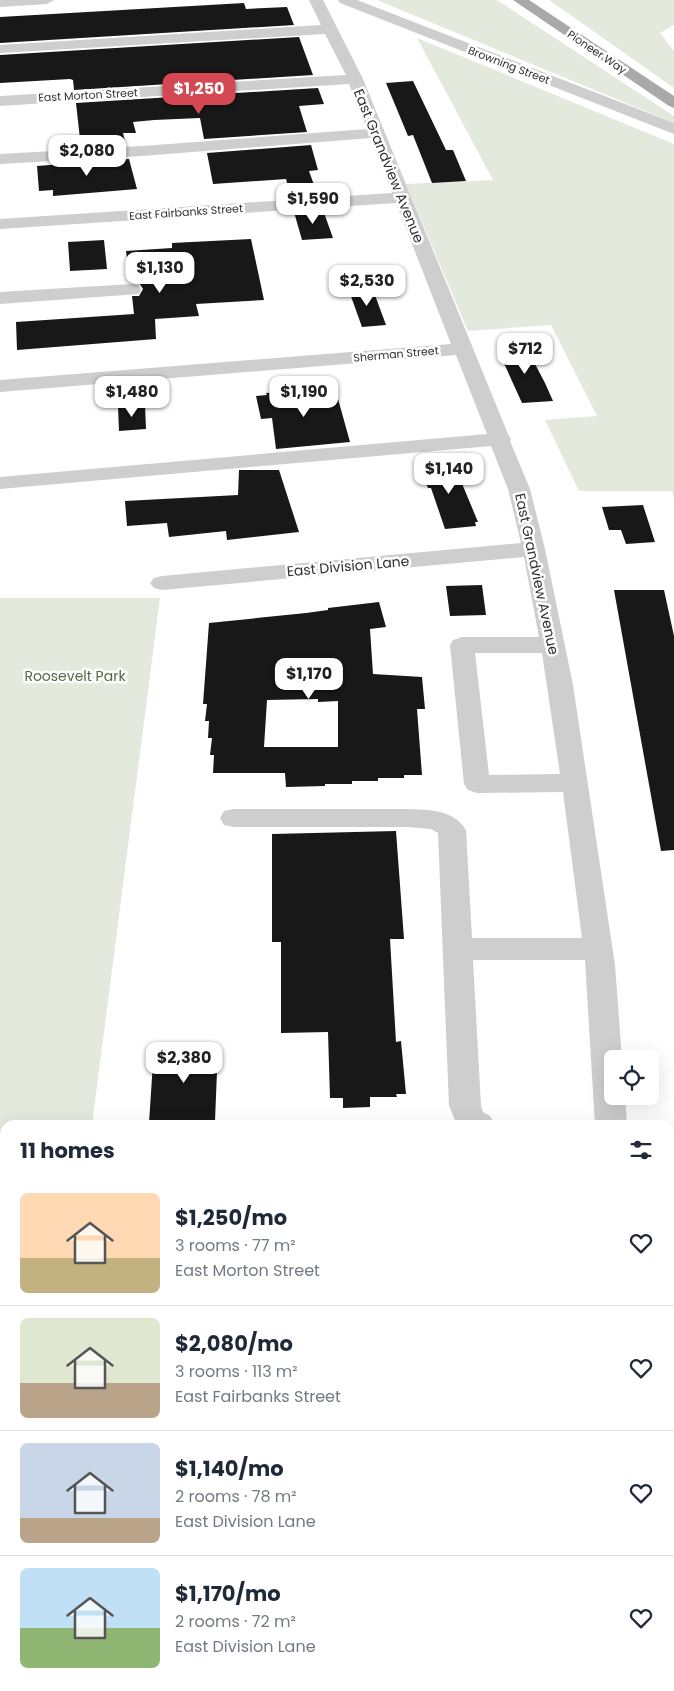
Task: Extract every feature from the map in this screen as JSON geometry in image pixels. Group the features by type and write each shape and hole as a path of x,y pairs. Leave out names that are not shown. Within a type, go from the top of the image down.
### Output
{"main road":[{"name":"Pioneer Way","path":"520,0 674,104"}],"street":[{"path":"0,2 47,0"},
{"name":"East Grandview Avenue","path":"316,0 355,79 401,198 501,439 519,489 534,549 561,685 596,949 600,965 611,1120"},
{"name":"Browning Street","path":"345,0 674,129"},
{"path":"0,49 330,29"},
{"name":"East Morton Street","path":"0,101 355,79"},
{"path":"0,159 142,151 376,133"},
{"name":"East Fairbanks Street","path":"0,224 401,198"},
{"path":"0,298 132,290"},
{"name":"Sherman Street","path":"0,386 463,349"},
{"path":"0,483 501,439"},
{"name":"East Division Lane","path":"162,583 534,549"},
{"path":"553,645 462,645 478,784 574,782"},
{"path":"234,818 406,818 432,820 448,825 452,830 465,1106 471,1120"},
{"path":"458,949 596,949"}],"green space":[{"path":"377,0 497,0 674,116 674,123"},
{"path":"549,0 674,0 674,25 660,33 674,51 674,88"},
{"path":"417,38 674,144 674,498 672,491 579,491 545,420 597,416 551,325 468,331 406,184 493,180"},
{"name":"Roosevelt Park","path":"0,598 160,598 93,1120 0,1120"}],"building":[{"path":"244,3 246,9 287,7 294,25 0,43 0,17"},
{"path":"299,37 313,75 74,90 73,80 70,79 0,83 0,55"},
{"path":"413,81 446,150 453,150 466,181 432,183 413,135 408,136 386,83"},
{"path":"318,88 324,104 299,106 307,132 204,139 200,118 154,120 133,122 136,133 123,133 126,145 81,148 76,103"},
{"path":"311,145 318,170 309,171 318,196 291,198 286,179 213,184 207,153"},
{"path":"129,159 137,189 53,196 53,190 39,191 37,166"},
{"path":"323,210 333,238 302,240 294,212"},
{"path":"251,239 264,300 196,304 199,316 155,319 156,339 17,350 16,322 134,314 132,296 139,296 143,289 140,284 130,282 126,251 172,248 172,243"},
{"path":"104,240 107,269 70,271 68,242"},
{"path":"372,287 386,325 362,327 348,288"},
{"path":"525,345 553,401 522,403 497,348"},
{"path":"335,388 350,442 276,449 272,418 261,419 256,396 267,395 266,393"},
{"path":"145,405 146,429 119,431 118,407"},
{"path":"453,462 478,522 475,522 476,526 445,529 431,488 428,488 419,465"},
{"path":"239,470 279,470 299,532 227,540 226,531 169,537 167,523 127,526 125,501 238,495"},
{"path":"643,505 655,542 626,544 621,530 609,530 602,507"},
{"path":"482,585 486,615 450,616 446,586"},
{"path":"614,590 664,590 674,636 674,850 661,851"},
{"path":"379,602 386,627 370,629 373,674 422,677 425,709 417,709 422,775 404,775 404,778 378,778 378,781 352,781 352,784 286,787 285,773 213,773 214,755 210,755 212,738 208,738 209,721 205,721 207,704 203,704 209,623 306,613 328,610 328,608","holes":["318,699 318,702 338,701 338,747 264,747 267,700"]},
{"path":"396,831 404,939 390,939 396,1042 401,1041 406,1094 396,1094 397,1097 370,1097 370,1107 343,1108 343,1098 330,1098 328,1032 281,1033 281,942 272,942 272,834"},
{"path":"218,1046 215,1120 149,1120 154,1047"}]}
